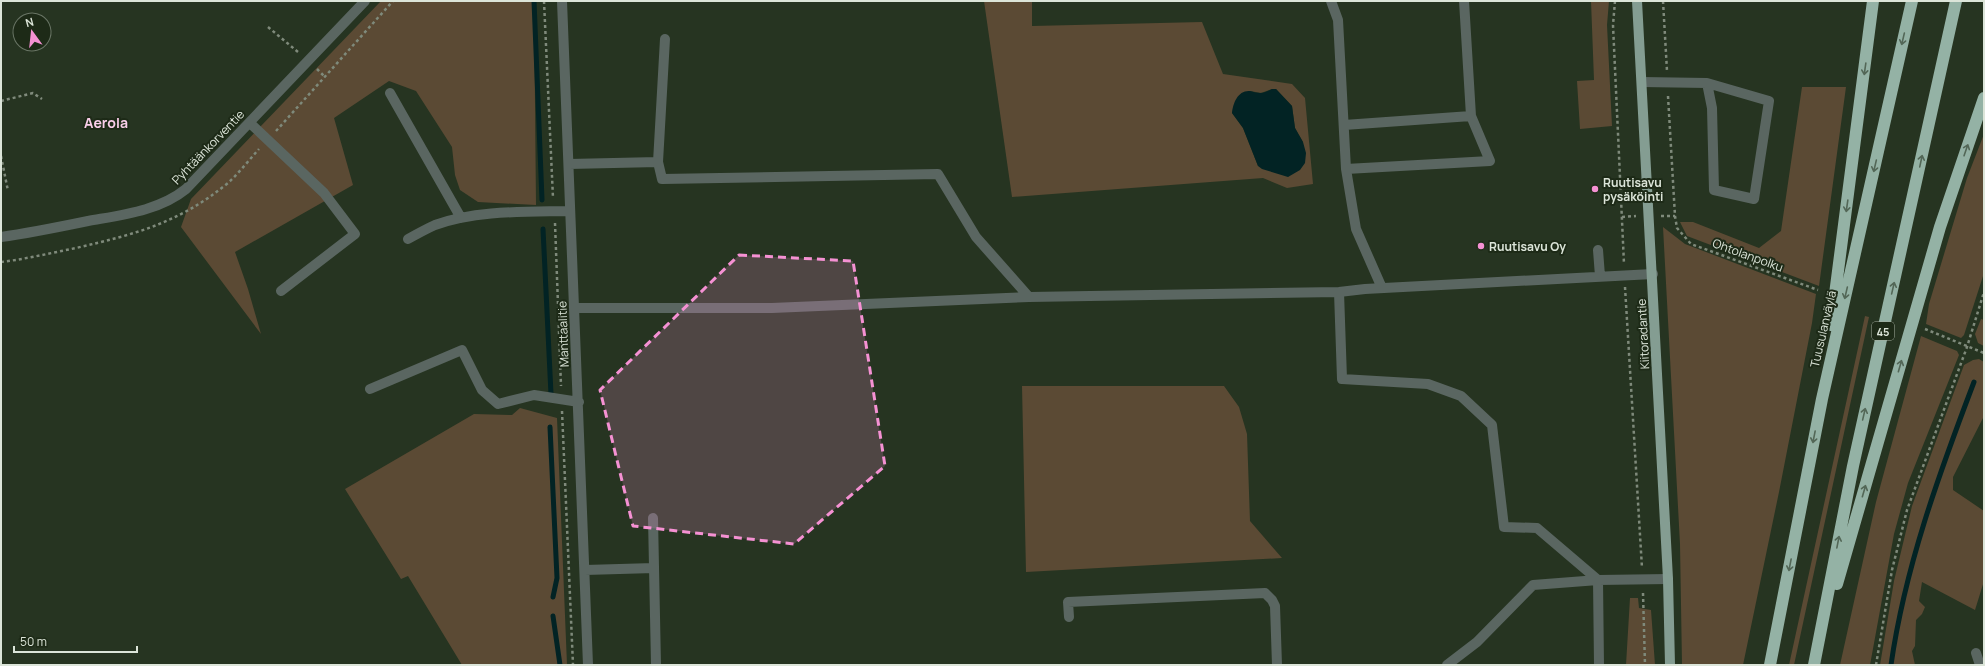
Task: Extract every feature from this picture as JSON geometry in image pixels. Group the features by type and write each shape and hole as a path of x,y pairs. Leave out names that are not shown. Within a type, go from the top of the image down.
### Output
{"highway":[{"path":"1822,399 1874,1"},
{"name":"Tuusulanväylä","path":"1770,665 1822,399 1912,1"},
{"name":"45","path":"1814,664 1853,466 1956,1"},
{"path":"1814,664 1940,227 1984,98"}],"main road":[{"name":"Kiitoradantie","path":"1638,1 1668,579 1670,665"}],"street":[{"name":"Pyhtäänkorventie","path":"1,237 29,234 137,212 176,198 250,123 365,1"},
{"name":"Manttaalitie","path":"562,1 579,402 588,665"},
{"path":"1331,1 1338,20 1346,169 1356,229 1382,288"},
{"path":"1346,169 1490,161 1471,116 1464,1"},
{"path":"665,39 658,162 662,179 938,174 976,237 1029,297"},
{"path":"1642,82 1668,81 1708,83 1769,101 1754,199 1714,190 1712,108 1708,83"},
{"path":"390,93 461,218"},
{"path":"1344,125 1471,116"},
{"path":"250,123 324,193 355,234 281,291"},
{"path":"569,164 658,162"},
{"path":"408,239 435,225 461,218 570,211"},
{"path":"1598,250 1600,276"},
{"path":"575,308 772,308 1029,297 1339,292 1382,288 1652,274"},
{"path":"1339,292 1342,379 1428,384 1461,396 1492,425 1504,527 1537,528 1598,580 1599,665"},
{"path":"370,389 462,350 482,390 498,404 534,395 561,401 579,402"},
{"path":"653,518 656,665"},
{"path":"585,570 654,568"},
{"path":"1447,665 1477,642 1533,585 1598,580 1668,579"},
{"path":"1069,617 1068,602 1265,593 1272,600 1275,606 1277,665"},
{"path":"1976,653 1980,665"}],"path":[{"path":"544,1 572,665"},
{"path":"1615,1 1613,25 1624,275 1643,579 1645,665"},
{"path":"1663,1 1668,81"},
{"path":"268,27 309,61 324,76"},
{"name":"Ohtolanpolku","path":"1668,81 1674,216 1677,228 1691,244 1818,290"},
{"path":"1,100 33,93 42,99"},
{"path":"1,156 8,191"},
{"path":"1876,665 1892,570 1907,510 1967,347 1984,292"},
{"path":"1925,329 1984,354"}],"highlighted area":[{"path":"739,255 853,261 885,466 794,544 633,526 600,390"}],"shaded area":[{"path":"381,1 534,1 536,205 478,202 460,190 455,175 452,147 416,91 389,81 334,118 353,185 235,252 248,289 261,334 181,227 191,199"},
{"path":"984,1 1032,1 1032,26 1202,22 1223,74 1292,84 1305,98 1313,184 1287,188 1263,178 1012,197","holes":["1276,89 1292,106 1295,128 1303,142 1258,166 1243,128 1232,113 1250,91 1261,93"]},
{"path":"1591,1 1609,1 1607,25 1612,126 1580,129 1577,81 1594,80"},
{"path":"1802,87 1846,87 1819,286 1687,236 1680,222 1693,222 1759,248 1781,231"},
{"path":"1984,134 1984,273 1964,335 1961,338 1926,324 1929,304 1967,178"},
{"path":"1663,227 1685,244 1816,294 1812,323 1779,492 1743,665 1682,665 1680,544"},
{"path":"1865,316 1869,317 1794,665 1789,665"},
{"path":"1981,319 1984,320 1984,346 1978,343 1975,334"},
{"path":"1921,336 1957,351 1959,355 1908,483 1894,534 1870,665 1840,665 1876,502"},
{"path":"1979,359 1984,362 1984,416 1953,477 1953,490 1984,511 1984,581 1975,610 1922,582 1919,601 1925,607 1922,614 1916,620 1915,646 1912,651 1915,665 1880,665 1894,581 1912,506 1964,365 1973,360"},
{"path":"1022,386 1224,386 1239,407 1247,434 1250,521 1282,558 1026,572"},
{"path":"520,408 557,418 567,665 462,665 408,576 401,579 345,489 474,414 512,415"},
{"path":"1630,598 1638,598 1639,608 1651,610 1655,665 1626,665"}],"water":[{"path":"1276,89 1292,106 1295,128 1303,142 1306,153 1305,163 1300,170 1288,177 1262,169 1258,166 1243,128 1232,113 1235,101 1242,93 1250,91 1262,93"}],"waterway":[{"path":"534,1 542,200"},
{"path":"543,229 551,394"},
{"path":"1891,665 1897,628 1914,557 1936,486 1974,382"},
{"path":"550,427 557,578 553,597"},
{"path":"553,616 560,665"}],"place":[{"name":"Ruutisavu pysäköinti","path":"1595,189"},
{"name":"Ruutisavu Oy","path":"1481,246"}],"district":[{"name":"Aerola","path":"106,122"}]}
